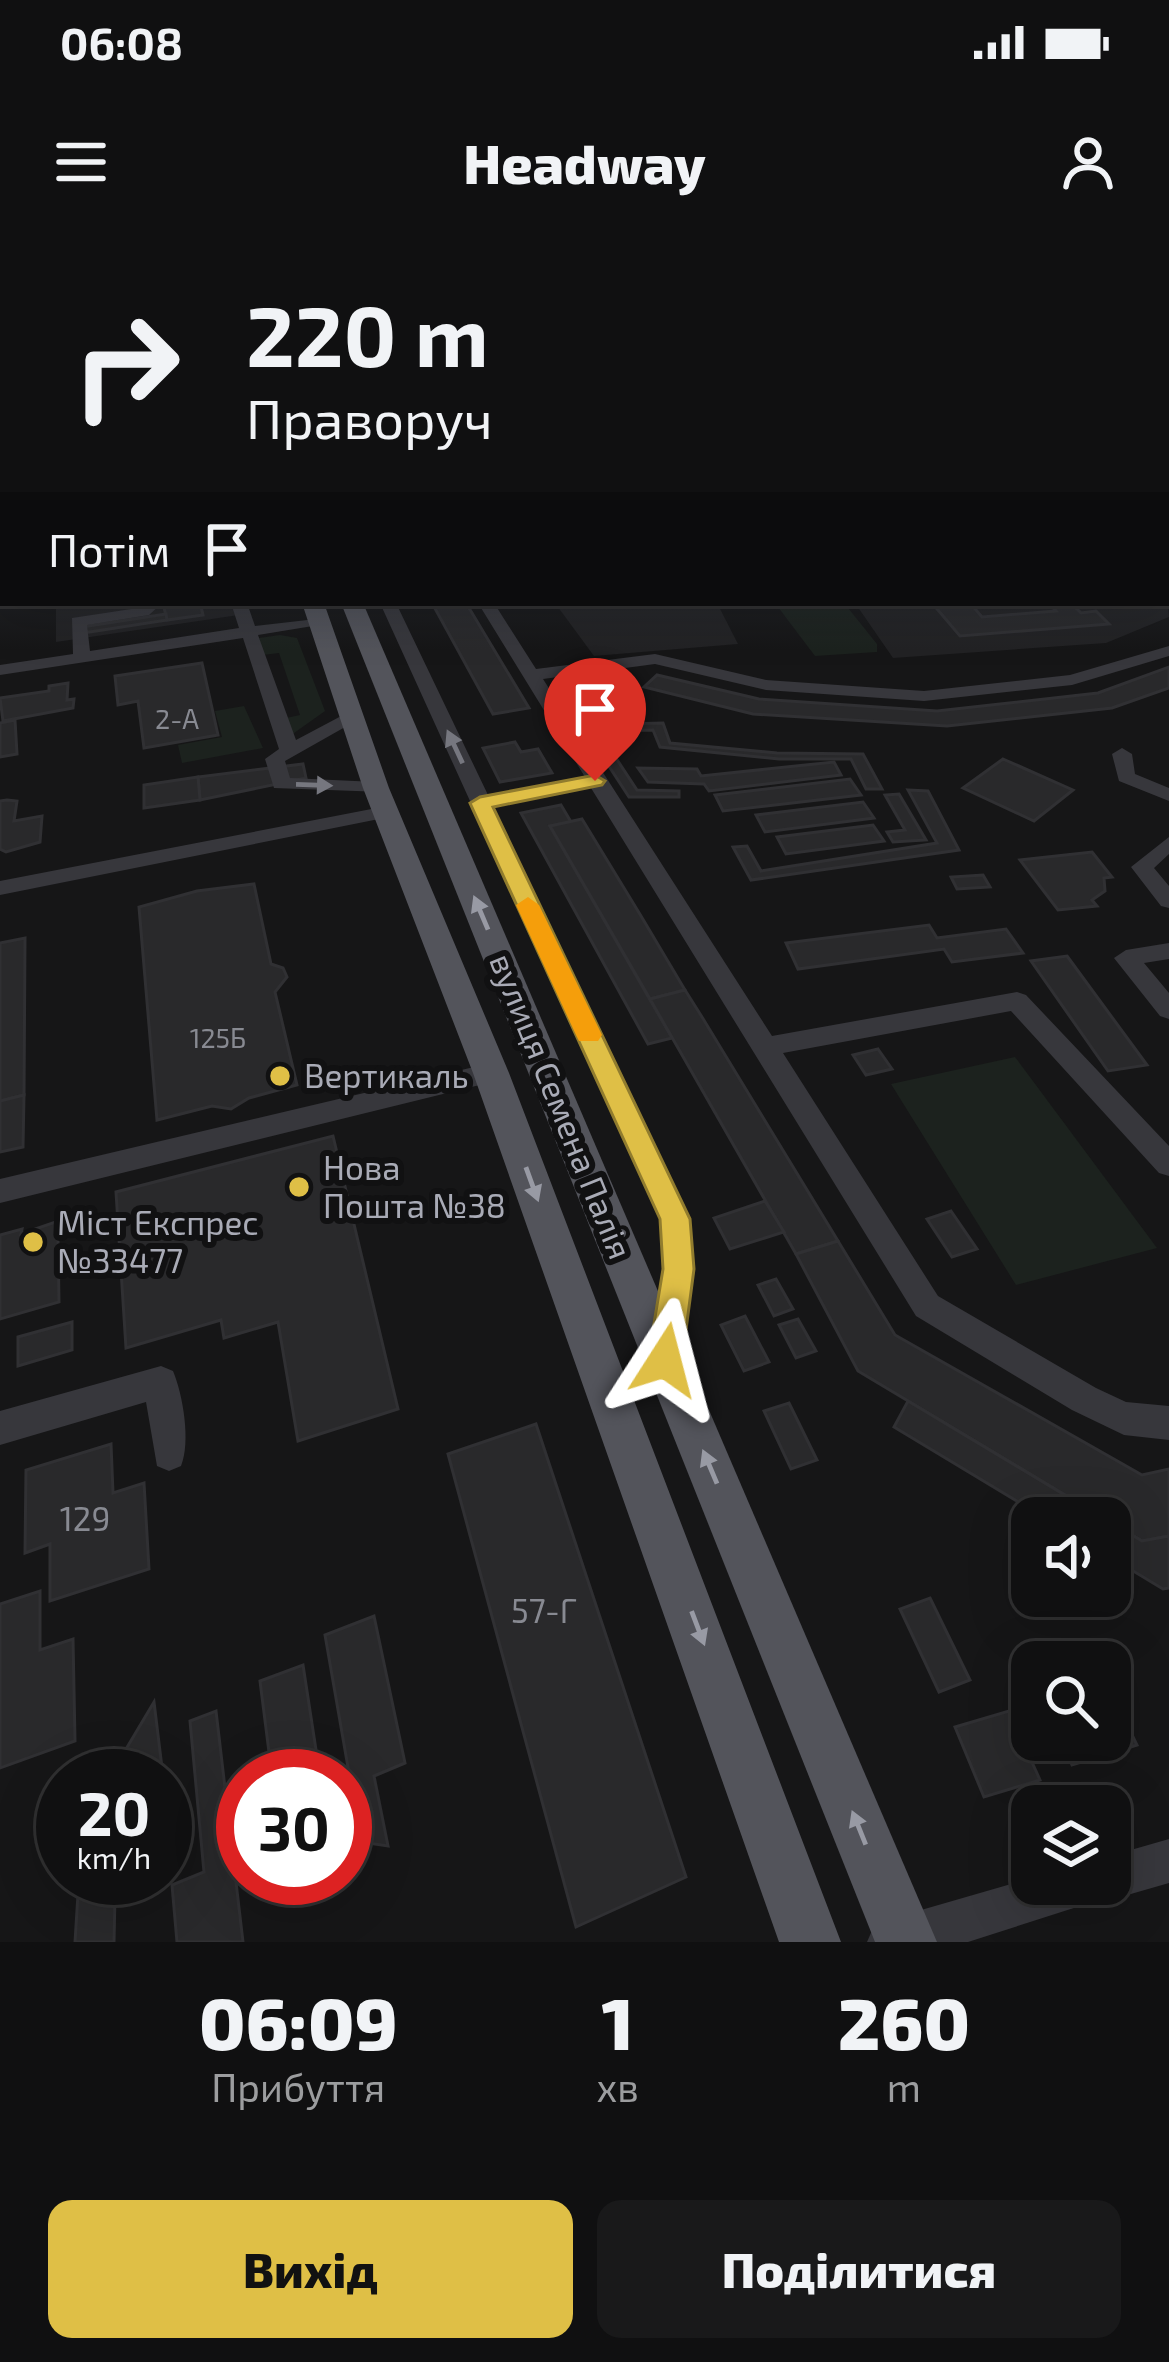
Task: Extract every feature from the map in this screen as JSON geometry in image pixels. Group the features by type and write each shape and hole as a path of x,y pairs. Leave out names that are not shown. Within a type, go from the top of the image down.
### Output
{"main road":[{"name":"вулиця Семена Палія","path":"328,609 352,718 381,800 491,1073 707,1652 809,1942"},
{"name":"вулиця Семена Палія","path":"328,609 665,1360 900,1940"}],"street":[{"path":"82,657 78,621 143,612 150,606"},
{"path":"240,606 290,752"},
{"path":"389,606 675,1219 679,1269 665,1360"},
{"path":"488,606 927,1306 1124,1418 1169,1423"},
{"path":"0,670 31,655 82,657 250,632 328,609"},
{"path":"530,675 655,659 766,685 924,696 1072,680 1169,651"},
{"path":"352,718 275,759 281,784 381,800"},
{"path":"1122,754 1126,778 1169,795"},
{"path":"480,803 595,781"},
{"path":"0,888 381,800"},
{"path":"1169,843 1142,868 1169,901"},
{"path":"1169,951 1126,958 1169,1010"},
{"path":"765,1047 1017,1001 1169,1165"},
{"path":"0,1191 491,1073"},
{"path":"0,1428 161,1382 169,1454"},
{"path":"1131,1872 1169,1862"},
{"path":"900,1940 1018,1905"}],"shaded area":[{"path":"56,606 235,606 239,615 56,642"},
{"path":"557,606 719,606 738,644 594,656"},
{"path":"777,606 846,606 877,644 877,652 815,656"},
{"path":"857,606 1168,606 1169,617 1106,643 893,658"},
{"path":"259,638 297,638 325,711 287,738 277,720 300,715 279,653 263,655"},
{"path":"244,706 263,748 182,763 178,745 222,737 215,711"},
{"path":"1015,1057 1157,1248 1016,1285 891,1084"}],"building":[{"path":"164,606 201,606 203,615 167,620"},
{"path":"434,606 468,606 529,708 493,714"},
{"path":"935,606 973,606 982,617 1074,606 1081,613 1096,611 1109,624 960,636"},
{"path":"166,614 167,620 83,633 82,627"},
{"path":"202,663 218,735 144,748 138,701 118,705 115,676"},
{"path":"1169,667 1169,688 1112,708 947,726 753,714 644,687 657,675 759,699 937,711 1098,693"},
{"path":"68,683 67,700 74,699 73,708 3,721 0,698 49,691 49,686"},
{"path":"15,720 17,754 0,757 0,723"},
{"path":"663,723 670,743 777,753 863,754 882,789 866,789 851,759 779,759 660,747 653,730 585,731 581,725"},
{"path":"515,742 521,752 538,749 552,773 500,782 483,748"},
{"path":"610,749 637,790 679,791 679,797 629,797 599,751"},
{"path":"1003,759 1073,790 1034,821 963,788"},
{"path":"834,762 841,775 709,791 704,784 648,782 638,768 697,769 701,776"},
{"path":"303,764 306,778 200,800 198,777"},
{"path":"198,777 200,800 144,808 144,785"},
{"path":"850,779 861,795 723,811 715,795"},
{"path":"908,790 928,791 959,850 751,880 733,847 747,846 761,871 937,843"},
{"path":"899,794 926,840 893,842 887,832 905,830 885,795"},
{"path":"0,801 17,801 14,821 42,816 40,842 6,852 0,849"},
{"path":"863,802 874,818 765,832 756,815"},
{"path":"561,805 571,822 550,826 672,1038 648,1044 521,813"},
{"path":"582,819 685,990 650,999 550,826"},
{"path":"873,825 884,841 786,854 777,837"},
{"path":"1092,852 1112,877 1104,878 1105,891 1092,900 1097,906 1058,910 1020,860"},
{"path":"983,875 990,887 957,889 951,877"},
{"path":"254,884 271,964 283,968 287,977 275,992 297,1085 249,1098 231,1109 212,1106 157,1120 139,907 197,891"},
{"path":"929,925 937,938 1006,929 1023,953 952,962 944,949 798,969 786,943"},
{"path":"25,938 24,1095 0,1101 0,943"},
{"path":"1067,956 1147,1065 1108,1071 1031,961"},
{"path":"685,990 838,1241 796,1254 650,999"},
{"path":"878,1049 892,1069 866,1075 853,1055"},
{"path":"24,1095 23,1147 0,1152 0,1101"},
{"path":"333,1136 398,1409 298,1441 278,1322 224,1338 221,1320 126,1348 116,1192"},
{"path":"765,1201 784,1232 730,1249 714,1218"},
{"path":"951,1211 977,1249 952,1257 927,1219"},
{"path":"64,1219 58,1240 59,1302 0,1319 0,1235 22,1229 21,1234"},
{"path":"838,1241 895,1335 1142,1475 1169,1469 1169,1536 1142,1541 1131,1534 1131,1497 1068,1497 858,1371 796,1254"},
{"path":"776,1279 793,1309 774,1316 758,1285"},
{"path":"745,1316 769,1362 744,1371 721,1325"},
{"path":"798,1319 816,1351 796,1358 779,1325"},
{"path":"72,1322 72,1350 18,1366 18,1337"},
{"path":"908,1401 1068,1497 1011,1498 894,1427"},
{"path":"789,1403 817,1460 791,1469 764,1411"},
{"path":"536,1424 686,1877 576,1927 448,1454"},
{"path":"111,1444 113,1493 144,1483 149,1569 50,1601 50,1544 25,1553 26,1470"},
{"path":"1131,1534 1142,1541 1169,1536 1169,1588 1131,1570"},
{"path":"40,1591 40,1650 73,1639 75,1741 36,1749 36,1755 0,1768 0,1604"},
{"path":"930,1598 970,1680 939,1692 900,1609"},
{"path":"374,1616 405,1763 374,1776 388,1846 372,1844 372,1749 345,1749 325,1635"},
{"path":"303,1665 316,1749 269,1749 260,1681"},
{"path":"154,1702 160,1749 126,1749"},
{"path":"216,1711 220,1749 216,1749 216,1905 239,1905 243,1942 177,1942 174,1905 192,1905 192,1877 204,1872 190,1721"},
{"path":"1009,1711 1011,1761 1031,1761 1040,1780 1011,1785 984,1797 955,1727"},
{"path":"77,1905 115,1905 114,1942 75,1942"}],"slow traffic":[{"path":"528,905 589,1035"}],"place":[{"name":"Вертикаль","path":"280,1076"},
{"name":"Нова Пошта №38","path":"299,1187"},
{"name":"Міст Експрес №33477","path":"33,1242"}],"route":[{"path":"595,781 480,803 675,1219 679,1269 665,1360"}]}
